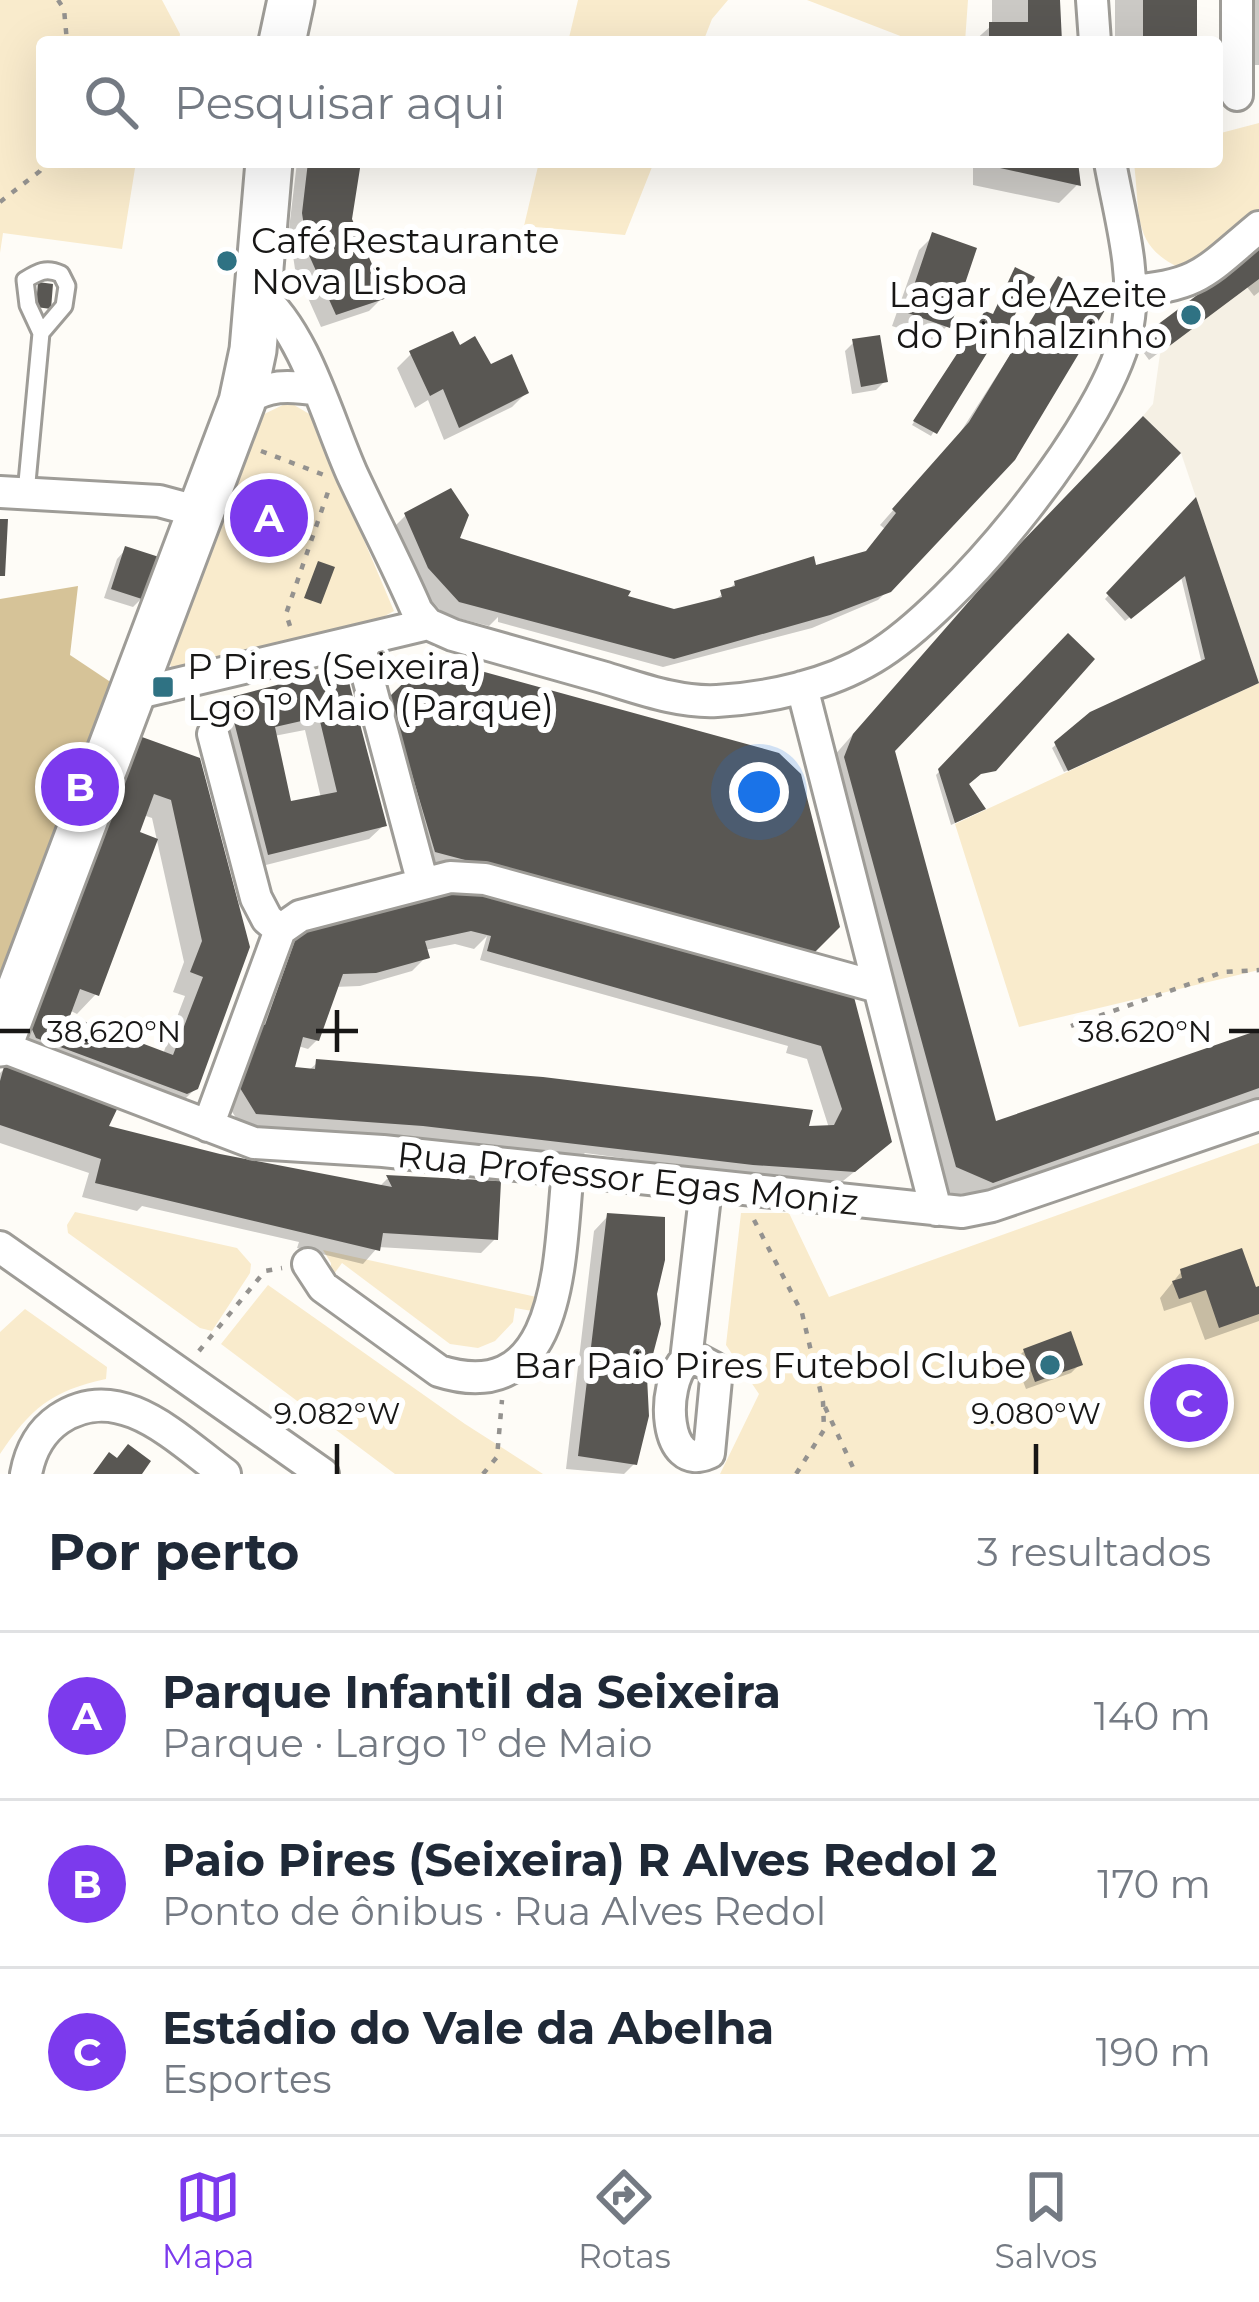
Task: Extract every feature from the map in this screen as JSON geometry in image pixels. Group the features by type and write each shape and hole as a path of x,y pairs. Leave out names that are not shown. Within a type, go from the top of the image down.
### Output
{"street":[{"path":"283,36 291,0"},
{"path":"1092,0 1095,36"},
{"path":"1237,0 1238,96"},
{"path":"0,1044 235,420 259,294 269,168"},
{"path":"259,294 270,303 318,390 351,472 417,611 428,624 672,697 712,702 802,687 868,662 900,641 1044,489 1110,374 1128,330 1130,291 1111,168"},
{"path":"1130,291 1174,288 1197,278 1259,227"},
{"path":"235,420 274,386 318,390"},
{"path":"13,493 160,500 200,512"},
{"path":"130,695 428,624"},
{"path":"358,644 423,884"},
{"path":"802,687 936,1210"},
{"path":"213,734 256,898 266,919 280,930"},
{"path":"208,1126 280,930 300,916 450,878 485,879 878,987"},
{"name":"Rua Professor Egas Moniz","path":"0,1044 254,1143 383,1151 962,1212 992,1206 1259,1114"},
{"path":"308,1264 323,1287 439,1371 459,1378 505,1371 532,1350 545,1329 568,1171"},
{"path":"686,1360 706,1187"},
{"path":"0,1247 323,1474"},
{"path":"26,1474 32,1452 50,1426 76,1410 106,1404 141,1413 225,1474"}],"lane":[{"path":"13,493 41,333"}],"path":[{"path":"58,0 64,9 66,36"},
{"path":"0,202 42,168"},
{"path":"235,420 333,478 286,614 298,658"},
{"path":"1071,1026 1223,972 1259,970"},
{"path":"765,1244 802,1313 823,1402 824,1430 796,1474"},
{"path":"180,1373 265,1271 308,1264"},
{"path":"483,1474 497,1457 505,1371"},
{"path":"823,1402 856,1474"}],"shaded area":[{"path":"0,0 162,0 180,36 36,36 36,168 135,168 122,249 3,233 0,253"},
{"path":"578,0 728,0 705,36 569,36"},
{"path":"807,0 968,0 965,36 900,36"},
{"path":"1259,123 1259,224 1191,273 1148,243 1139,217 1134,168 1223,168 1223,132"},
{"path":"538,168 652,168 625,235 524,226"},
{"path":"1259,249 1259,684 1181,453 1143,416 1153,404 1160,354 1145,334"},
{"path":"289,402 311,415 394,611 172,668 166,658 256,418"},
{"path":"78,586 70,655 115,685 0,992 0,599"},
{"path":"1259,683 1259,970 1019,1027 955,824"},
{"path":"1259,1143 1259,1474 720,1474 759,1394 726,1345 741,1213 789,1213 829,1297"},
{"path":"75,1212 237,1248 251,1264 250,1273 212,1331 200,1328 68,1233"},
{"path":"323,1250 541,1298 538,1312 515,1308 513,1322 495,1341 478,1348 450,1344 342,1263 331,1278 331,1263"},
{"path":"268,1285 543,1474 395,1474 221,1344"},
{"path":"25,1309 107,1367 106,1379 71,1389 44,1404 0,1454 0,1332"}],"building":[{"path":"1028,0 1060,0 1062,36 989,36 989,22 1028,22"},
{"path":"1143,0 1197,0 1197,36 1143,36"},
{"path":"307,168 360,168 352,219 387,298 336,315 308,253 302,213"},
{"path":"1000,168 1079,168 1081,186"},
{"path":"932,232 977,248 950,328 905,312"},
{"name":"Lagar de Azeite do Pinhalzinho","path":"1259,249 1259,279 1160,353 1145,334"},
{"path":"1015,267 1035,277 1009,326 1005,324 937,434 913,421 985,311 993,314"},
{"path":"1058,276 1108,305 1015,460 891,592 830,615 674,659 459,602 428,568 404,513 451,488 469,515 460,538 674,609 722,597 720,590 735,586 734,581 814,556 816,565 866,551 896,513 892,509 969,422"},
{"path":"38,282 53,284 51,309 36,307"},
{"path":"453,331 460,345 475,336 491,364 512,354 529,393 459,428 443,389 430,396 409,351"},
{"path":"880,335 888,382 861,387 852,339"},
{"path":"1143,416 1181,453 895,751 996,1121 1259,1030 1259,1088 993,1183 956,1167 844,757 853,734 1014,550"},
{"path":"1196,497 1259,683 1068,771 1054,742 1090,712 1205,659 1185,576 1131,619 1106,593"},
{"path":"0,519 8,519 5,576 0,576"},
{"path":"125,546 159,557 145,600 111,589"},
{"path":"318,561 335,567 321,604 304,598"},
{"path":"1068,633 1095,659 996,771 981,774 969,784 986,809 955,823 938,769"},
{"path":"430,657 779,753 801,774 840,927 814,953 435,852 389,697"},
{"path":"345,667 387,826 268,855 228,698","holes":["319,717 337,792 291,801 275,727"]},
{"path":"142,737 200,758 250,947 198,1089 187,1094 36,1038 31,1027 64,925 70,927","holes":["154,794 171,800 202,941 190,972 203,977 173,1055 70,1016 80,989 99,996 158,839 140,832"]},
{"path":"466,882 854,997 892,1142 855,1172 753,1165 423,1126 256,1114 240,1088 260,1023 265,1025 299,929","holes":["471,931 491,936 487,951 821,1046 842,1109 834,1125 809,1126 813,1110 543,1077 316,1059 315,1069 295,1067 303,1037 319,1041 343,974 376,973 430,958 425,941"]},
{"path":"5,1063 120,1103 109,1126 220,1154 392,1187 386,1175 501,1181 498,1240 383,1233 380,1251 95,1183 101,1159 0,1125"},
{"path":"607,1213 665,1217 665,1260 657,1294 661,1324 647,1377 649,1416 637,1465 578,1456"},
{"path":"1242,1248 1259,1286 1259,1314 1219,1328 1206,1290 1179,1299 1172,1281 1182,1278 1180,1269"},
{"path":"1071,1331 1083,1365 1035,1382 1023,1349"},
{"path":"128,1444 151,1461 142,1474 93,1474 109,1452 117,1458"}],"place":[{"name":"Café Restaurante Nova Lisboa","path":"227,261"},
{"name":"Lagar de Azeite do Pinhalzinho","path":"1191,315"},
{"name":"Parque Infantil da Seixeira","path":"269,518"},
{"name":"P Pires (Seixeira) Lgo 1º Maio (Parque)","path":"163,687"},
{"name":"Paio Pires (Seixeira) R Alves Redol 2","path":"80,787"},
{"name":"Bar Paio Pires Futebol Clube","path":"1050,1365"},
{"name":"Estádio do Vale da Abelha","path":"1189,1403"}]}
